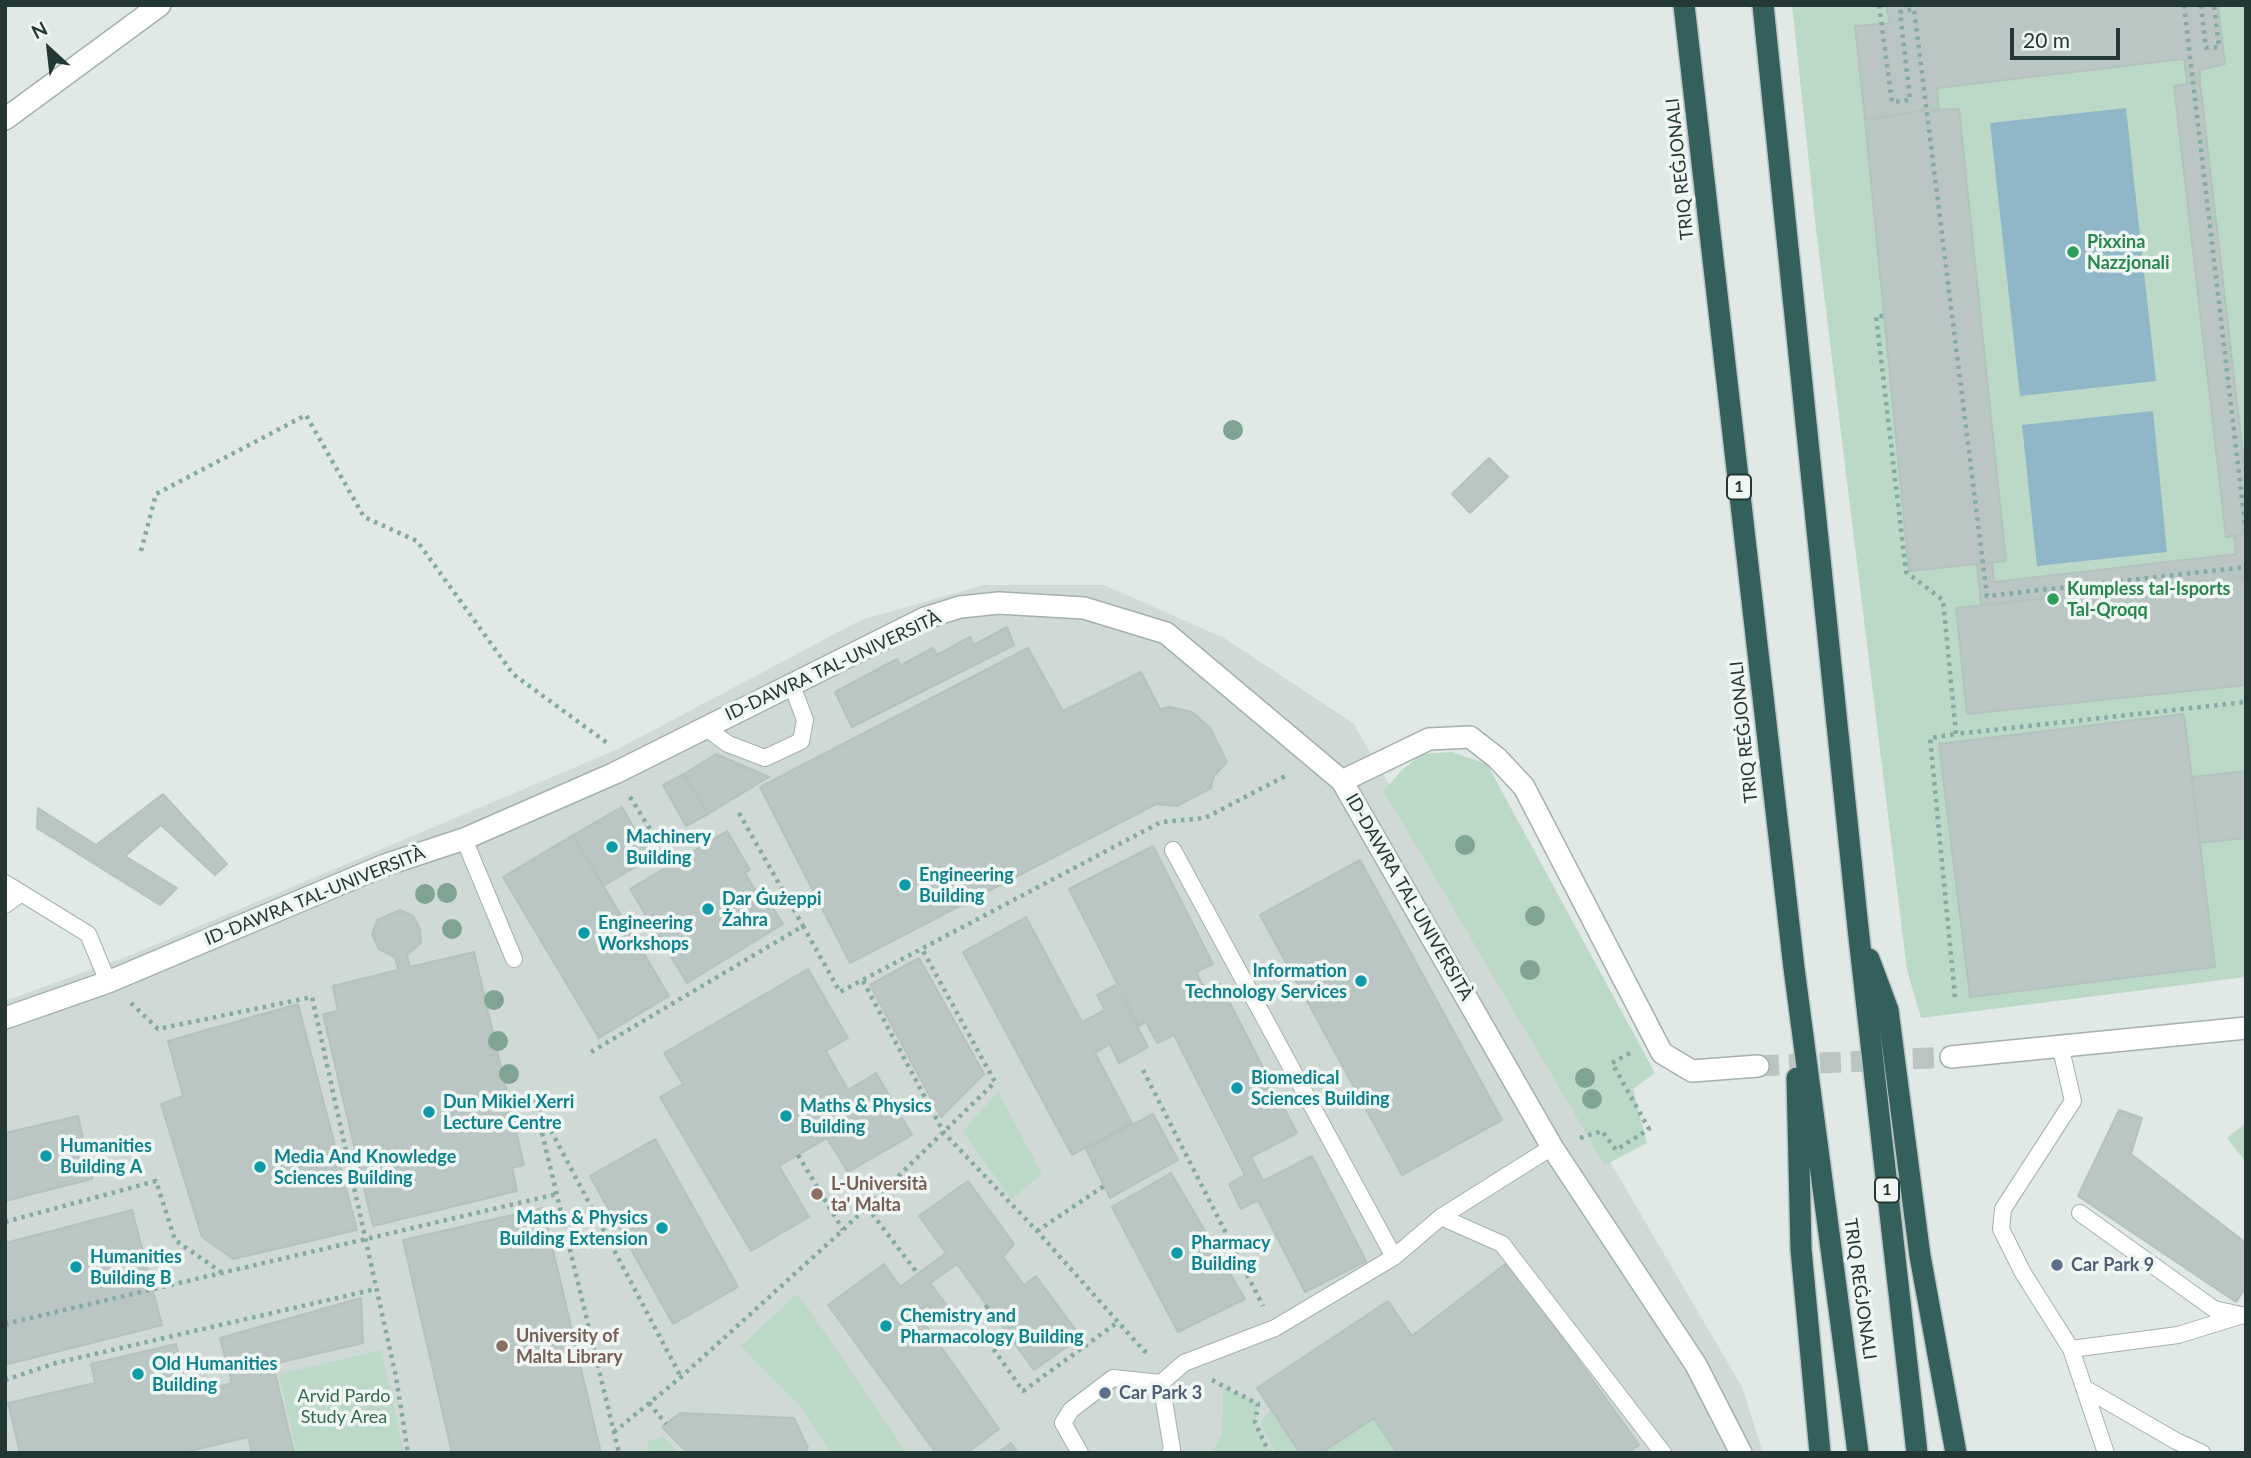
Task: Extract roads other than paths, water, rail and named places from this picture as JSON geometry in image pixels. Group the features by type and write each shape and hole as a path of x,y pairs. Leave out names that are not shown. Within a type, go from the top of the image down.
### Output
{"highway":[{"name":"TRIQ REĠJONALI","path":"1684,5 1794,968 1858,1453"},
{"name":"TRIQ REĠJONALI","path":"1763,5 1858,928 1917,1453"},
{"path":"1858,928 1888,1010 1920,1256 1956,1453"},
{"path":"1794,968 1801,1249 1820,1453"}],"street":[{"path":"5,119 130,14 160,5"},
{"name":"ID-DAWRA TAL-UNIVERSITÀ","path":"5,1018 108,982 385,865 464,839 615,772 791,682 925,618 960,607 1032,603 1084,608 1166,633 1342,781 1552,1147 1696,1365 1741,1453"},
{"path":"1342,781 1429,739 1471,737 1497,758 1524,787 1662,1053 1692,1071 1758,1066"},
{"path":"1951,1057 2246,1028"}],"lane":[{"path":"705,727 728,744 765,758 801,741 806,720 791,682"},
{"path":"464,839 514,959"},
{"path":"1173,850 1394,1257"},
{"path":"5,883 88,934 108,982"},
{"path":"5,905 20,894"},
{"path":"2060,1045 2073,1101 2003,1209 2001,1229 2023,1273 2071,1349 2106,1453"},
{"path":"1080,1453 1063,1423 1071,1410 1114,1378 1161,1383 1184,1363 1275,1328 1394,1257 1441,1217 1552,1147"},
{"path":"2080,1213 2214,1309 2245,1316"},
{"path":"1441,1217 1502,1244 1663,1453"},
{"path":"2071,1349 2178,1335 2245,1316"},
{"path":"1161,1383 1172,1449 1170,1453"},
{"path":"2086,1389 2202,1453"}],"water":[{"name":"Pixxina Nazzjonali","path":"2126,108 2156,381 2020,396 1990,123"},
{"path":"2153,411 2167,552 2037,566 2022,425"}],"tunnel":[{"path":"1758,1066 1951,1057"}],"place":[{"name":"Pixxina Nazzjonali","path":"2073,252"},
{"name":"Kumpless tal-Isports Tal-Qroqq","path":"2053,599"},
{"name":"Machinery Building","path":"612,847"},
{"name":"Engineering Building","path":"905,885"},
{"name":"Dar Ġużeppi Żahra","path":"708,909"},
{"name":"Engineering Workshops","path":"584,933"},
{"name":"Information Technology Services","path":"1361,981"},
{"name":"Biomedical Sciences Building","path":"1237,1088"},
{"name":"Dun Mikiel Xerri Lecture Centre","path":"429,1112"},
{"name":"Maths & Physics Building","path":"786,1116"},
{"name":"Humanities Building A","path":"46,1156"},
{"name":"Media And Knowledge Sciences Building","path":"260,1167"},
{"name":"L-Università ta' Malta","path":"817,1194"},
{"name":"Maths & Physics Building Extension","path":"662,1228"},
{"name":"Pharmacy Building","path":"1177,1253"},
{"name":"Car Park 9","path":"2057,1265"},
{"name":"Humanities Building B","path":"76,1267"},
{"name":"Chemistry and Pharmacology Building","path":"886,1326"},
{"name":"University of Malta Library","path":"502,1346"},
{"name":"Old Humanities Building","path":"138,1374"},
{"name":"Car Park 3","path":"1105,1393"}],"park label":[{"name":"Arvid Pardo Study Area","path":"344,1406"}]}
